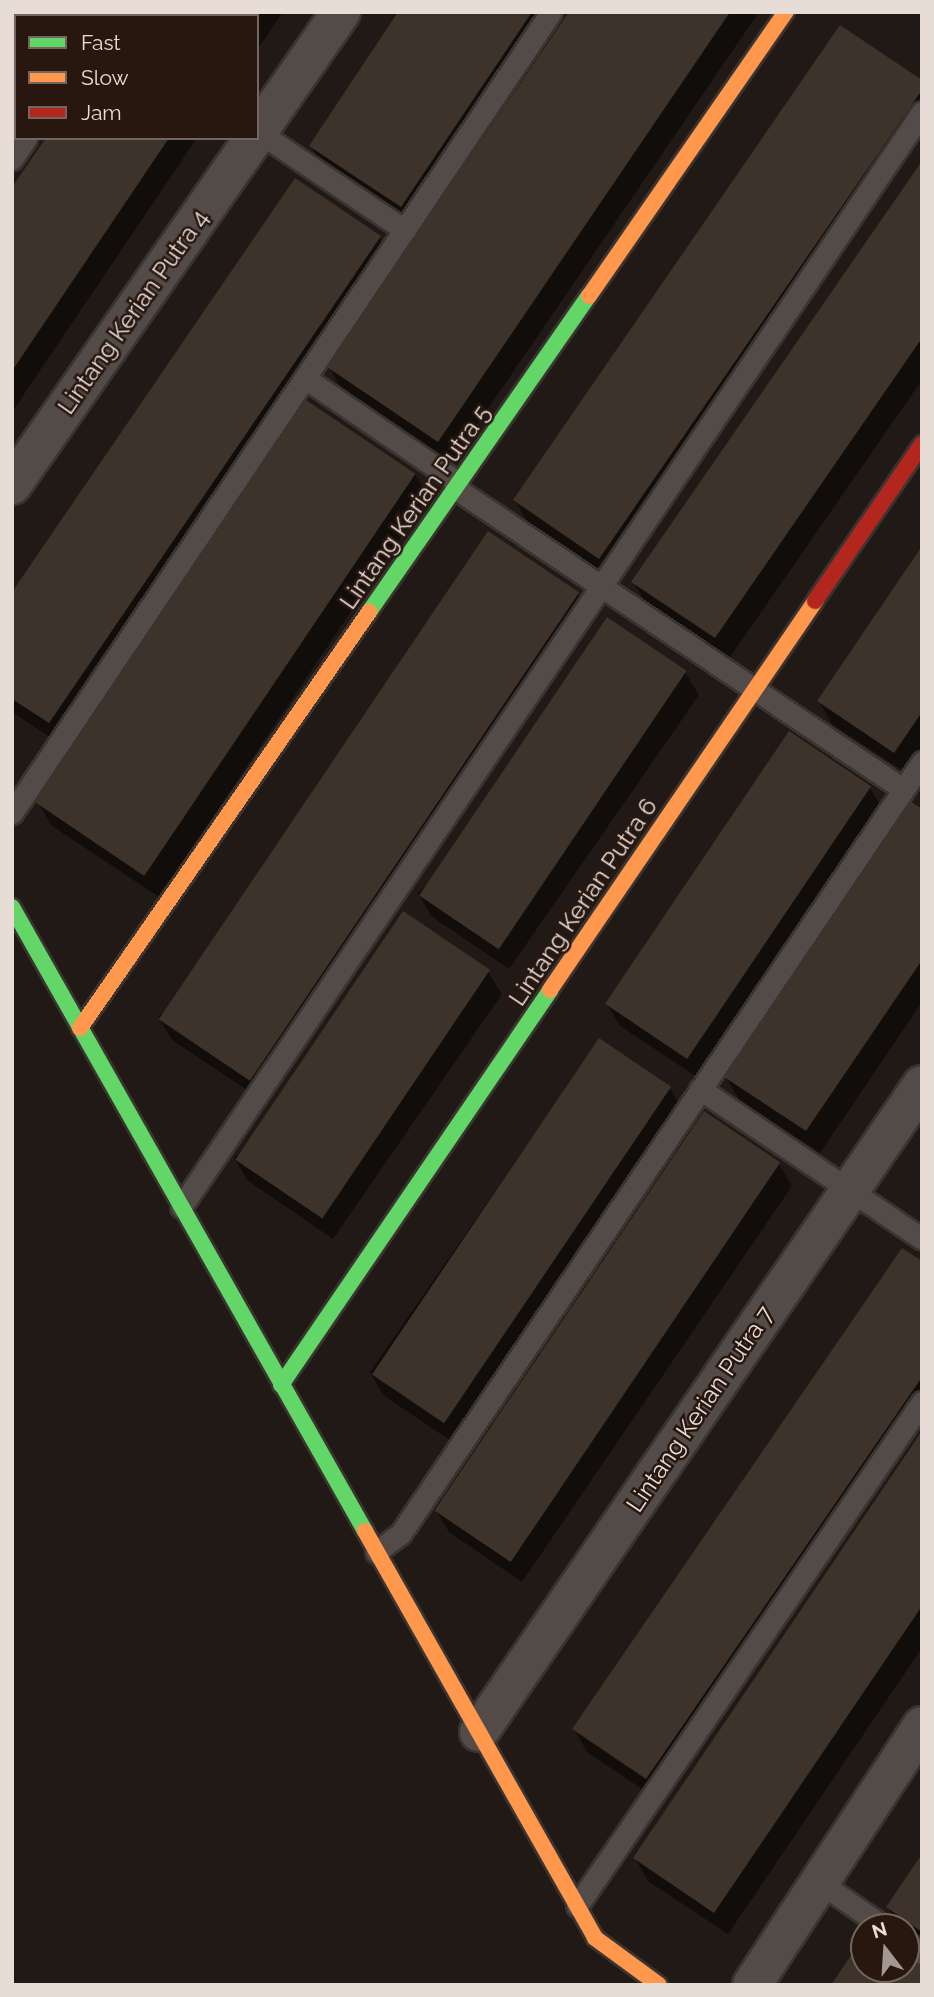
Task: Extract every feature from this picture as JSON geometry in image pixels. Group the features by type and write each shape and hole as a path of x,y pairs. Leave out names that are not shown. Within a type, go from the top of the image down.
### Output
{"street":[{"path":"259,131 341,12"},
{"name":"Lintang Kerian Putra 5","path":"80,1027 786,12"},
{"name":"Lintang Kerian Putra 4","path":"12,485 253,140"},
{"name":"Lintang Kerian Putra 6","path":"281,1385 922,444"},
{"path":"12,907 595,1937 659,1985"},
{"name":"Lintang Kerian Putra 7","path":"479,1732 922,1085"},
{"path":"752,1985 919,1735"}],"lane":[{"path":"12,813 551,12"},
{"path":"181,1207 922,112"},
{"path":"259,133 405,230"},
{"path":"12,159 25,140"},
{"path":"305,378 601,585 903,789"},
{"path":"376,1552 401,1533 922,762"},
{"path":"700,1089 922,1239"},
{"path":"577,1906 922,1402"},
{"path":"819,1882 864,1913"}],"building":[{"path":"12,12 34,14 14,14 12,132"},
{"path":"130,12 255,12 129,14"},
{"path":"398,12 532,12 401,207 309,146"},
{"path":"569,12 730,12 438,442 327,367"},
{"path":"840,25 922,80 922,90 599,559 513,500"},
{"path":"45,140 168,140 12,371 12,187"},
{"path":"922,161 922,338 715,638 631,582"},
{"path":"295,178 381,236 49,723 12,699 12,592"},
{"path":"306,400 415,474 144,876 35,802"},
{"path":"488,531 579,593 250,1081 159,1019"},
{"path":"922,546 922,712 894,753 817,701"},
{"path":"607,617 687,671 499,949 419,896"},
{"path":"789,731 871,786 687,1059 605,1004"},
{"path":"910,801 922,809 922,960 806,1131 724,1077"},
{"path":"403,911 490,970 322,1218 235,1160"},
{"path":"599,1038 671,1087 444,1423 372,1375"},
{"path":"704,1111 780,1162 511,1562 434,1511"},
{"path":"902,1248 922,1261 922,1377 646,1779 572,1729"},
{"path":"922,1431 922,1606 714,1913 633,1858"},
{"path":"922,1854 922,1932 920,1913 895,1913 886,1907"},
{"path":"850,1957 850,1983 920,1983 920,1966 922,1967 922,1985 831,1985"}],"traffic: fast":[{"path":"369,612 589,296"},
{"path":"12,907 365,1531"},
{"path":"281,1385 550,990"}],"traffic: slow":[{"path":"589,296 786,12"},
{"path":"550,990 815,601"},
{"path":"80,1028 369,612"},
{"path":"365,1531 595,1938 659,1985"}],"traffic: jam":[{"path":"815,601 922,444"}]}
